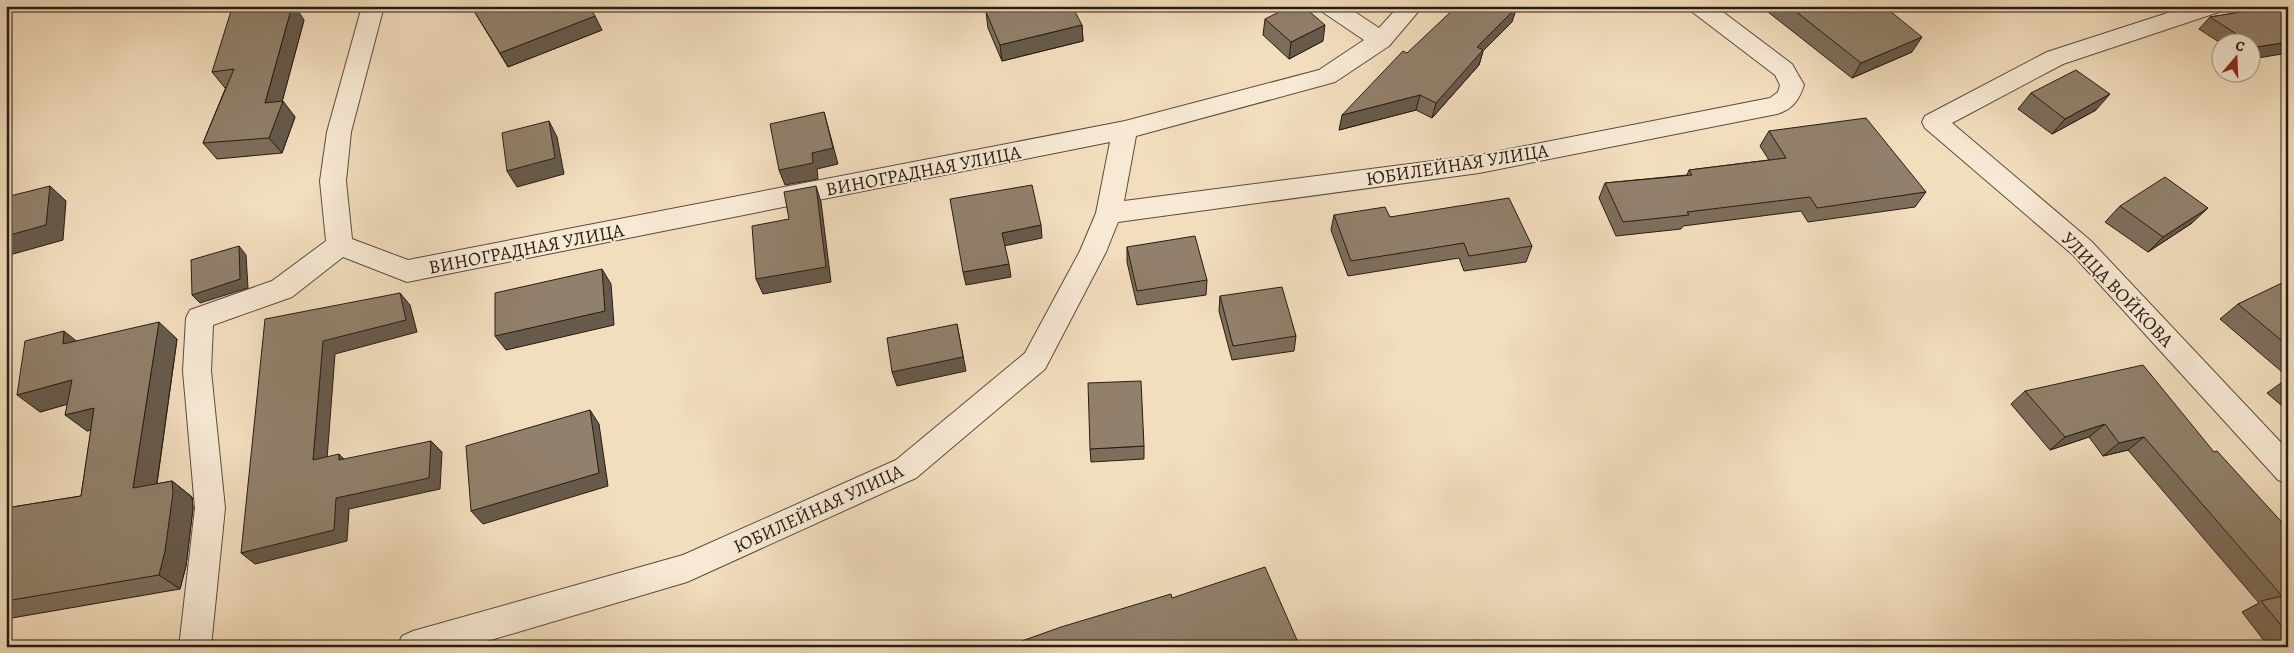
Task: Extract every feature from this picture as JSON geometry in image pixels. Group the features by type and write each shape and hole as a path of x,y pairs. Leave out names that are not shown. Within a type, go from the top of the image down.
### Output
{"street":[{"path":"195,647 210,508 197,371 200,318 282,289 340,244 333,181 339,132 373,6"},
{"path":"1329,6 1381,40"},
{"name":"ВИНОГРАДНАЯ УЛИЦА","path":"340,244 407,271 1125,130 1327,76 1381,40 1412,6"},
{"name":"ЮБИЛЕЙНАЯ УЛИЦА","path":"1109,213 1479,164 1777,105 1788,96 1792,85 1784,70 1699,6"},
{"name":"УЛИЦА ВОЙКОВА","path":"2214,6 2055,58 1934,122 2082,248 2288,471"},
{"name":"ЮБИЛЕЙНАЯ УЛИЦА","path":"413,647 686,568 906,469 1035,361 1092,252 1109,213 1125,130"}],"building":[{"path":"271,6 292,6 265,103 283,101 269,138 203,143 234,69 212,72 231,11"},
{"path":"471,6 589,6 595,16 500,53"},
{"path":"1009,6 1072,6 1082,25 1000,45 986,12"},
{"path":"1291,6 1303,6 1325,25 1291,42 1265,19"},
{"path":"1457,6 1517,7 1477,47 1483,50 1436,103 1420,95 1342,115 1403,51 1407,53"},
{"path":"1789,6 1863,6 1867,10 1877,6 1884,6 1922,37 1861,63"},
{"path":"2288,6 2288,42 2262,46 2262,32 2233,32 2210,17"},
{"path":"2076,70 2110,94 2065,119 2031,93"},
{"path":"824,112 833,148 812,153 813,163 779,170 770,124"},
{"path":"1866,118 1926,192 1817,208 1810,197 1687,212 1689,215 1623,222 1605,183 1692,175 1689,170 1786,158 1769,131"},
{"path":"549,121 555,158 507,171 502,133"},
{"path":"2165,177 2208,208 2163,237 2120,206"},
{"path":"1032,185 1041,225 1002,233 1009,264 963,272 950,199"},
{"path":"50,186 46,225 6,236 6,197"},
{"path":"816,186 826,267 756,279 752,226 789,219 784,192"},
{"path":"1509,198 1532,246 1469,256 1464,243 1351,261 1334,215 1385,207 1390,217"},
{"path":"1195,236 1207,280 1137,291 1127,247"},
{"path":"239,246 240,279 192,295 191,260"},
{"path":"602,269 605,311 495,336 495,293"},
{"path":"2286,281 2288,282 2288,346 2238,304"},
{"path":"1282,287 1296,336 1233,346 1220,296"},
{"path":"400,293 406,320 323,341 313,460 339,454 339,460 431,441 429,478 336,498 334,530 241,553 265,319"},
{"path":"159,322 133,488 172,481 173,493 165,551 159,575 6,601 6,508 81,496 94,408 65,415 72,380 17,395 25,341 64,331 63,344"},
{"path":"957,324 963,357 892,372 887,338"},
{"path":"2143,365 2214,452 2217,451 2288,529 2288,634 2261,601 2282,596 2144,437 2119,443 2105,424 2065,437 2025,391"},
{"path":"1141,381 1144,446 1090,449 1088,383"},
{"path":"590,410 599,473 471,511 466,446"},
{"path":"1265,567 1300,647 1232,647 1231,645 1225,647 1005,647 1061,627 1171,594 1172,598"}]}
